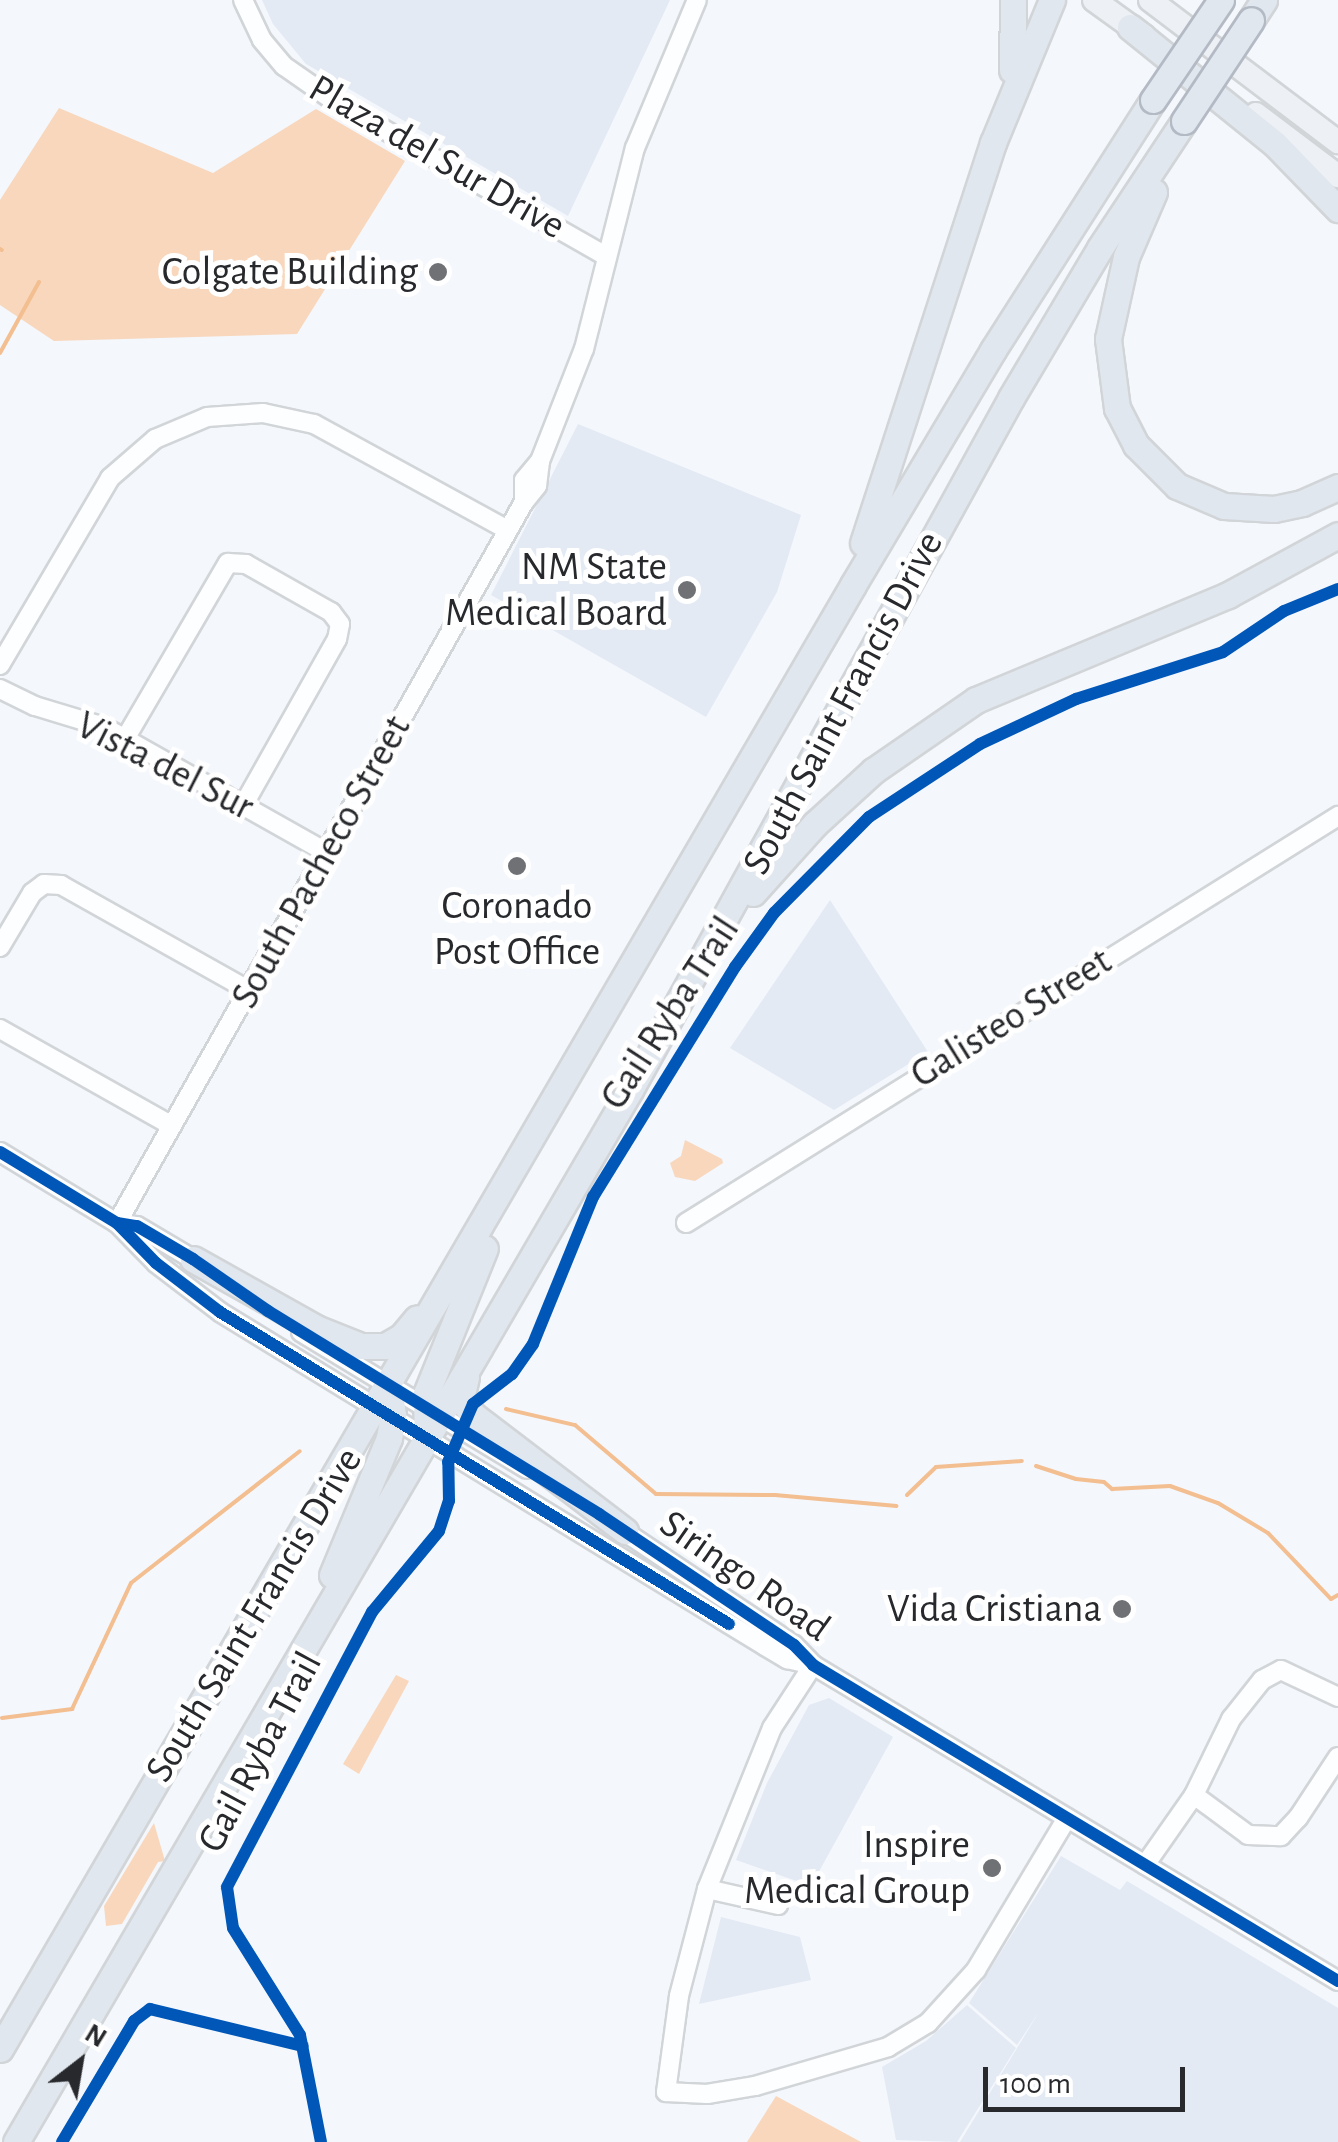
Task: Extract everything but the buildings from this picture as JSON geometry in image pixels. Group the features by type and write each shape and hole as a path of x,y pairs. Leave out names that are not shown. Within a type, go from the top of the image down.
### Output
{"highway":[{"path":"804,670 876,513 993,143 1014,53 1013,0"},
{"path":"993,143 1052,0"},
{"name":"South Saint Francis Drive","path":"0,2050 126,1832 386,1402 480,1228 993,350 1221,0"},
{"name":"South Saint Francis Drive","path":"16,2142 301,1654 431,1419 469,1367 702,962 1010,398 1100,248 1258,10"},
{"path":"1130,27 1275,144 1338,208"},
{"path":"1186,123 1134,231 1119,280 1108,340 1118,408 1136,446 1156,469 1210,502 1242,509 1274,509 1302,504 1338,486"},
{"path":"702,962 753,893 815,824 873,771 942,721 1037,672 1228,595 1338,535"},
{"path":"431,1419 470,1283 541,1123"},
{"path":"193,1259 316,1328 362,1346 385,1346 412,1326 480,1228"},
{"path":"469,1367 460,1399 474,1416 625,1531"},
{"path":"301,1654 389,1438 386,1402"}],"main road":[{"path":"1094,0 1223,89 1338,176"},
{"path":"1150,0 1338,142"}],"street":[{"name":"Plaza del Sur Drive","path":"243,0 262,40 284,66 321,92 606,256"},
{"name":"South Pacheco Street","path":"117,1223 524,502 524,480 540,462 584,349 640,132 697,0"},
{"path":"0,666 110,478 155,439 207,417 264,413 314,424 508,530"},
{"path":"125,739 228,563 246,564 297,592 335,615 339,634 243,806"},
{"name":"Vista del Sur","path":"0,689 34,706 95,723 326,852"},
{"name":"Galisteo Street","path":"686,1223 1338,816"},
{"path":"0,946 32,893 44,884 61,884 248,990"},
{"path":"0,1029 172,1126"},
{"name":"Siringo Road","path":"0,1152 117,1223 156,1263 200,1298 386,1402 431,1419 625,1531 794,1645 813,1665 1338,1981"},
{"name":"Siringo Road","path":"117,1223 137,1226 193,1259 386,1402 431,1419 764,1646 787,1659 813,1665"},
{"path":"813,1665 772,1728 707,1890 681,1990 666,2092 707,2094 755,2086 888,2047 928,2023 976,1970 1068,1818"},
{"path":"1145,1865 1194,1795 1232,1719 1274,1671 1290,1672 1338,1697"},
{"path":"1194,1795 1248,1835 1280,1836 1298,1818 1338,1757"},
{"path":"707,1890 778,1906"}],"shaded area":[{"path":"262,0 670,0 568,216 306,64 273,24"},
{"path":"59,108 213,173 316,109 405,161 297,334 54,341 0,305 0,200"},
{"path":"578,424 801,515 777,592 706,717 491,595"},
{"path":"830,900 928,1052 834,1110 730,1048"},
{"path":"685,1140 723,1163 695,1181 675,1177 670,1163 681,1156"},
{"path":"396,1675 409,1681 359,1774 343,1764"},
{"path":"829,1698 893,1737 811,1886 736,1860 767,1783 809,1705"},
{"path":"154,1823 165,1861 158,1862 122,1924 106,1926 104,1906"},
{"path":"1061,1856 1120,1890 1127,1881 1338,2008 1338,2142 960,2142 1039,2012 1017,2045 969,2003"},
{"path":"721,1917 800,1937 811,1980 699,2004"},
{"path":"967,2005 1016,2048 957,2142 896,2140 882,2067 926,2041"},
{"path":"776,2096 861,2142 747,2142"}],"waterway":[{"path":"0,353 39,282"},
{"path":"506,1409 575,1425 656,1494 775,1495 897,1506"},
{"path":"2,1718 72,1709 131,1583 300,1451"},
{"path":"907,1495 936,1467 1022,1461"},
{"path":"1036,1466 1076,1479 1104,1482 1112,1489 1170,1486 1218,1503 1268,1533 1331,1599 1338,1595"}],"cycle path":[{"name":"Gail Ryba Trail","path":"321,2142 300,2035 233,1928 227,1887 372,1612 439,1531 449,1501 448,1462 473,1404 512,1374 533,1344 593,1197 735,967 774,913 869,817 980,744 1076,699 1223,652 1284,611 1338,589"},
{"path":"0,1152 117,1223 156,1263 220,1312 729,1624"},
{"path":"117,1223 137,1226 193,1259 268,1311 599,1514 794,1645 813,1665 1338,1981"},
{"path":"62,2142 134,2021 150,2009 303,2046"}],"place":[{"name":"Colgate Building","path":"438,272"},
{"name":"NM State Medical Board","path":"687,590"},
{"name":"Coronado Post Office","path":"517,866"},
{"name":"Vida Cristiana","path":"1122,1609"},
{"name":"Inspire Medical Group","path":"992,1868"}]}
